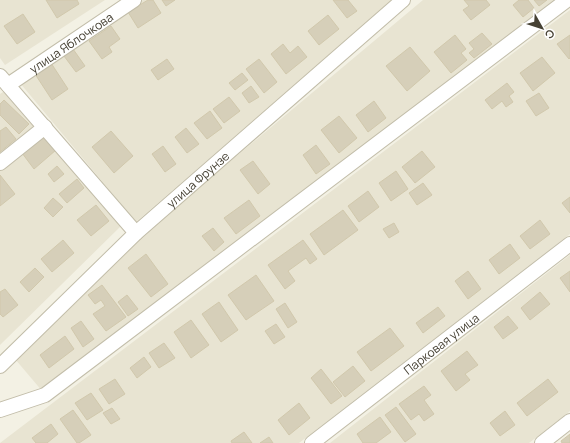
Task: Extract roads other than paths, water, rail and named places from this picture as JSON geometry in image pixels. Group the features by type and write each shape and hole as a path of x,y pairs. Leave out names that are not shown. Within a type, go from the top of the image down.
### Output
{"street":[{"name":"улица Яблочкова","path":"4,80 134,0"},
{"name":"улица Фрунзе","path":"0,366 136,233 403,0"},
{"path":"0,410 45,395 567,0"},
{"path":"4,80 136,233"},
{"path":"0,163 45,127"},
{"name":"Парковая улица","path":"312,443 570,244"},
{"path":"542,443 570,421"}]}
